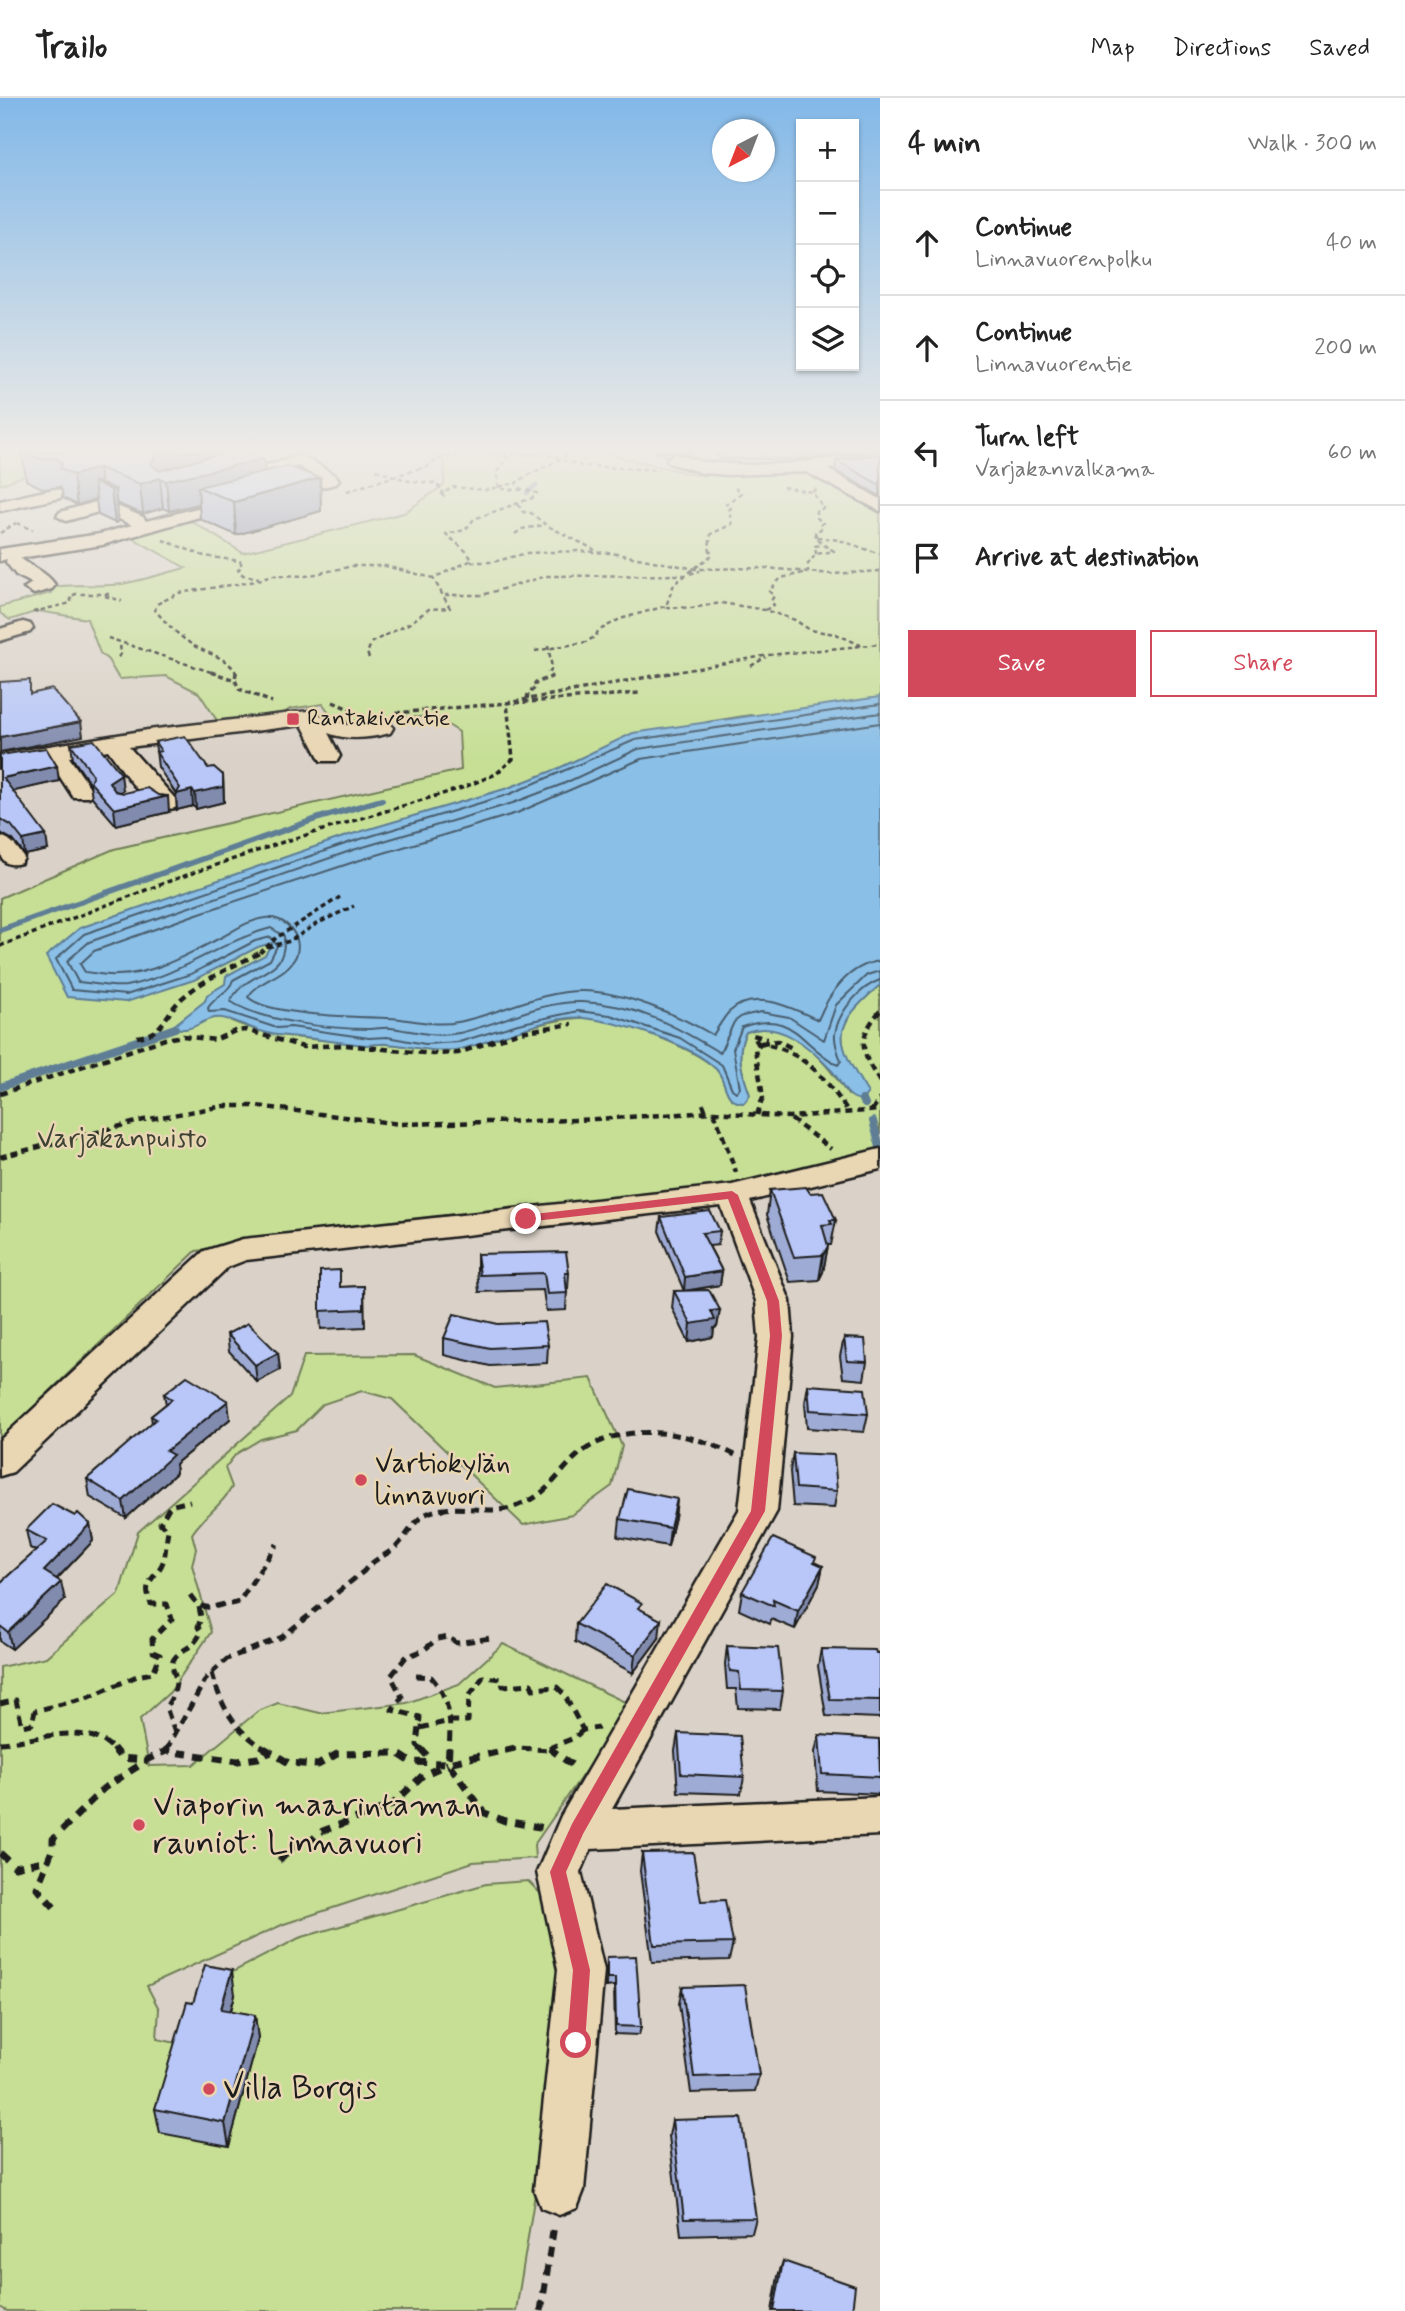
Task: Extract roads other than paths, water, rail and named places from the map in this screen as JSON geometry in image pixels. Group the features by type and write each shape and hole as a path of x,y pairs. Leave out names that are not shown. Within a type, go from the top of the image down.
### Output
{"street":[{"path":"0,576 11,560 31,555"},
{"path":"11,560 42,560 57,564"},
{"path":"11,560 43,581 45,585 34,588"},
{"path":"0,635 23,628"},
{"path":"309,718 329,756"},
{"path":"0,761 17,748 54,751 309,718 345,732 377,719"},
{"path":"113,742 151,797"},
{"path":"54,751 81,792"},
{"path":"0,1462 216,1259 243,1250 732,1195 871,1169"},
{"path":"559,2190 581,1970 558,1872 577,1829 758,1511 776,1336 773,1301 732,1195"},
{"path":"577,1829 880,1816"}],"water":[{"path":"880,697 880,985 852,1012 842,1035 848,1059 868,1093 862,1100 852,1097 832,1071 804,1045 771,1030 746,1032 743,1040 741,1063 750,1095 744,1103 732,1099 716,1069 689,1051 635,1029 584,1018 555,1020 461,1049 443,1051 270,1034 222,1018 186,1029 172,1027 205,1001 207,995 225,984 226,976 265,955 272,943 258,947 194,980 126,1002 67,997 46,956 80,928 349,835 508,788 557,769 633,733"}],"waterway":[{"path":"0,930 319,818 382,800"},
{"path":"0,1087 175,1028"},
{"path":"862,1100 865,1104"},
{"path":"873,1121 880,1147"}],"place":[{"name":"Rantakiventie","path":"293,719"},
{"name":"Vartiokylän linnavuori","path":"361,1480"},
{"name":"Viaporin maarintaman rauniot: Linnavuori","path":"139,1825"},
{"name":"Villa Borgis","path":"209,2089"}],"park label":[{"name":"Varjakanpuisto","path":"122,1139"}]}
